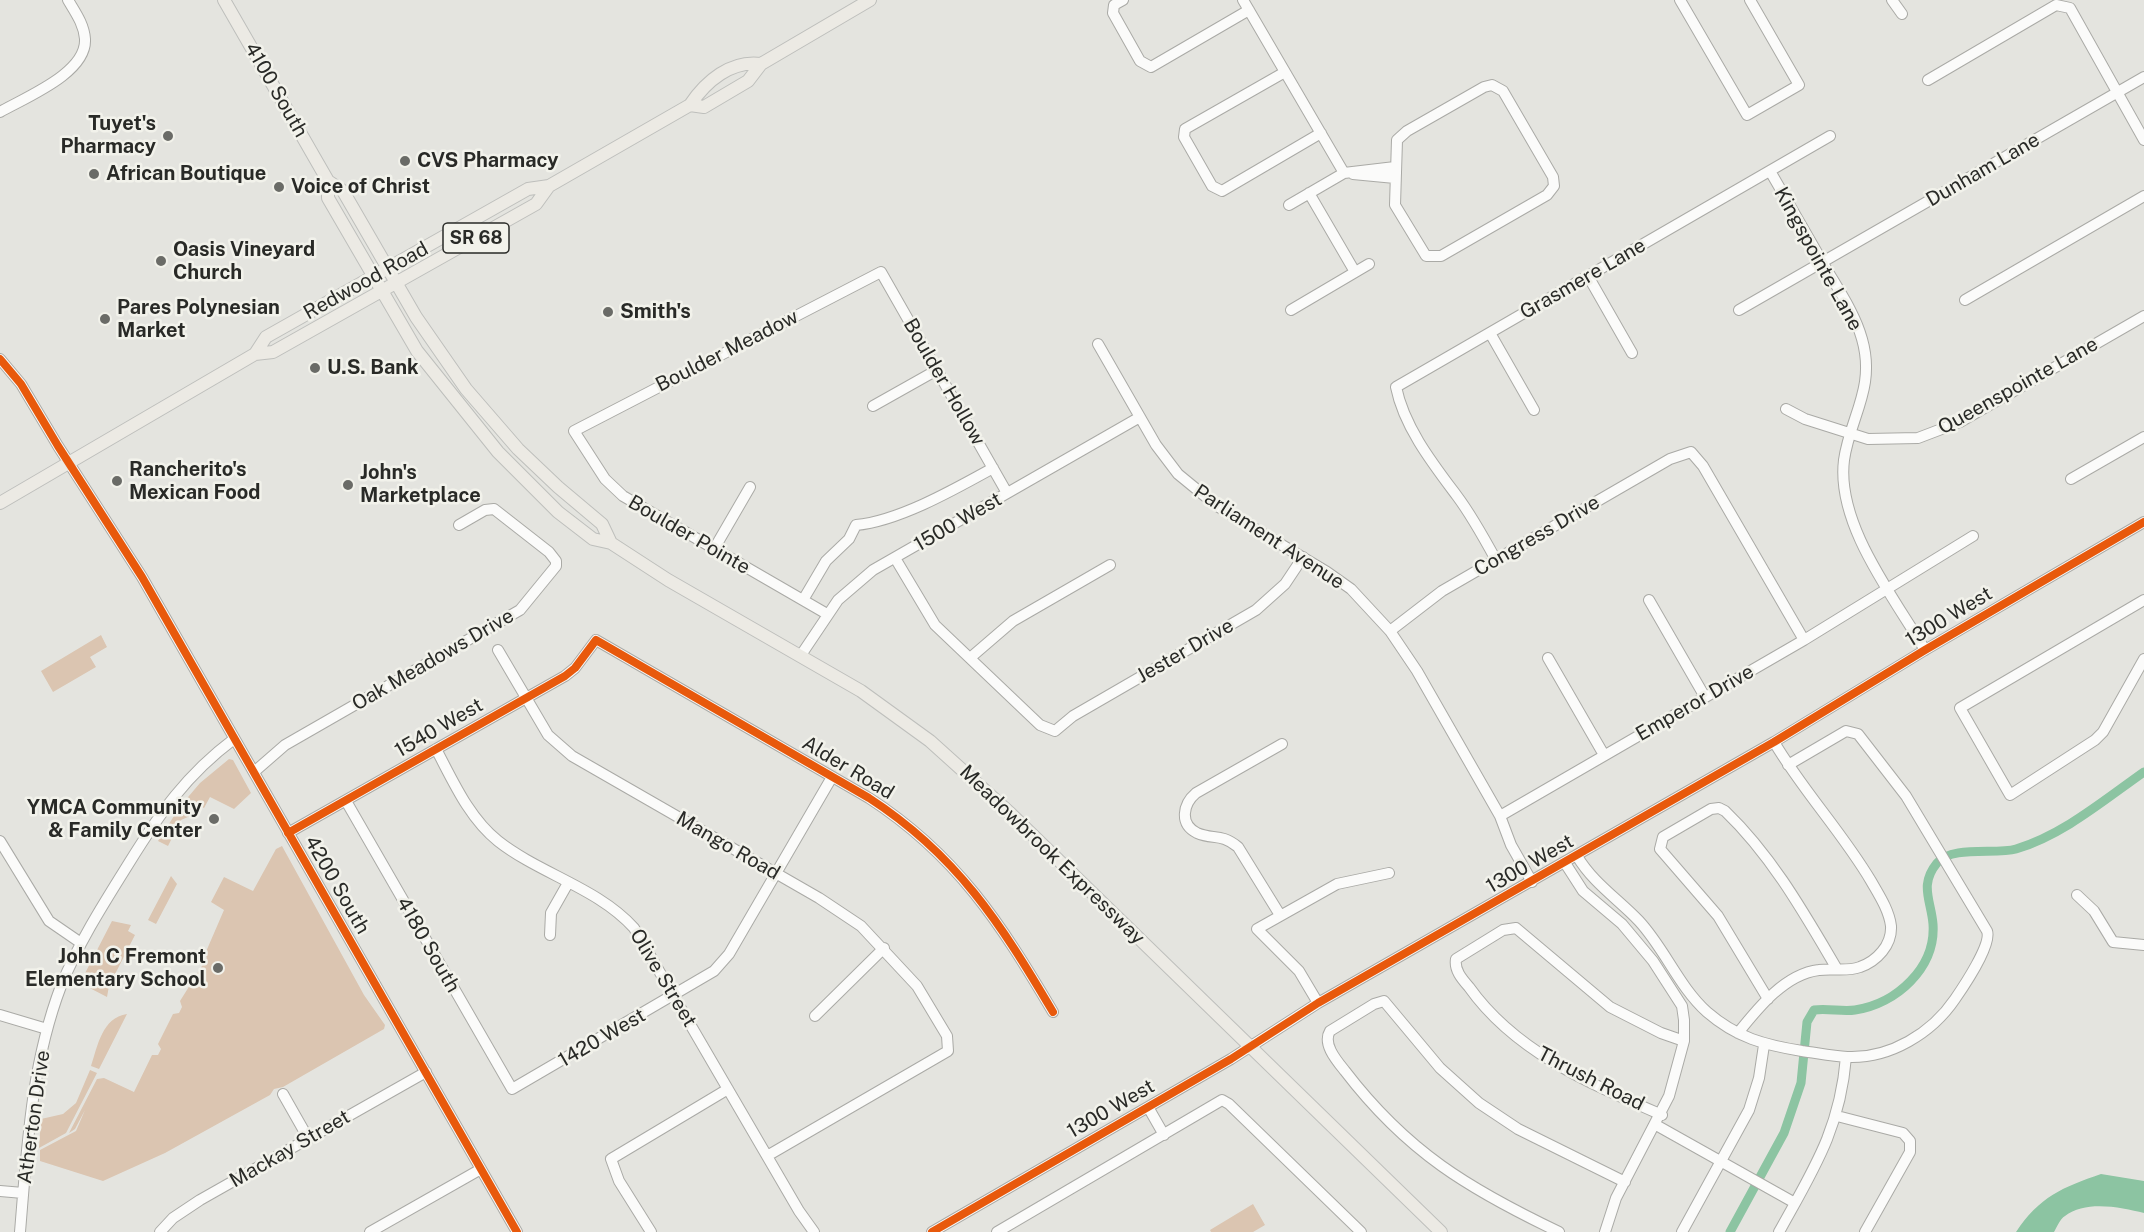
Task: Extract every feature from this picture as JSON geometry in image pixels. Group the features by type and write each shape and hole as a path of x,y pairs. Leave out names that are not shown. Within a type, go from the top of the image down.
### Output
{"main road":[{"name":"4100 South","path":"224,0 328,181 343,191 388,268"},
{"name":"Redwood Road","path":"690,105 704,107 748,81 761,64 870,0"},
{"name":"Redwood Road","path":"255,354 266,338 373,276 528,189 549,186 690,105 703,84 744,62 761,64"},
{"name":"4100 South","path":"328,181 328,198 373,276"},
{"name":"Redwood Road","path":"0,503 255,354 273,352 536,204 549,186"},
{"name":"Meadowbrook Expressway","path":"388,268 432,343 484,411 558,487 602,524 611,543"},
{"name":"Meadowbrook Expressway","path":"373,276 417,351 505,459 575,526 593,539 611,543 669,580 801,655 900,718 966,771 1441,1232"},
{"path":"505,459 513,457 537,477 558,487"}],"street":[{"path":"0,112 69,71 81,58 84,48 80,20 68,0"},
{"path":"1243,0 1344,173"},
{"path":"1680,0 1747,115 1799,85 1750,0"},
{"path":"1892,0 1902,14"},
{"path":"1119,3 1113,13 1140,61 1151,67 1249,10"},
{"path":"1928,80 2056,5 2070,8 2144,140"},
{"path":"1285,72 1185,129 1184,137 1212,186 1222,191 1321,133"},
{"name":"Dunham Lane","path":"1739,310 2144,77"},
{"path":"1492,85 1503,92 1554,181 1547,195 1441,256 1426,256 1396,209 1395,172 1395,145 1401,135 1484,87 1492,85"},
{"name":"Grasmere Lane","path":"1496,560 1469,513 1440,475 1400,405 1396,387 1830,136"},
{"name":"Kingspointe Lane","path":"1770,171 1849,307 1862,340 1865,357 1863,396 1844,459 1844,483 1850,515 1924,650"},
{"path":"1289,205 1344,173 1395,172"},
{"path":"1309,193 1355,272"},
{"path":"1965,300 2144,196"},
{"path":"1291,310 1369,264"},
{"name":"Boulder Hollow","path":"881,272 1007,493"},
{"name":"Boulder Meadow","path":"574,431 881,272"},
{"path":"1588,276 1632,353"},
{"name":"Queenspointe Lane","path":"1786,409 1851,435 1889,440 1918,438 1939,432 1960,422 2144,316"},
{"path":"1490,333 1534,410"},
{"name":"Parliament Avenue","path":"1098,344 1162,454 1195,491 1351,589 1390,631 1417,671 1500,816 1511,845 1532,882"},
{"name":"4200 South","path":"0,359 21,384 69,464 142,577 517,1232"},
{"path":"873,406 937,370"},
{"name":"1500 West","path":"801,655 827,614 853,586 895,558 1140,417"},
{"name":"Boulder Pointe","path":"574,431 605,479 623,496 827,614"},
{"path":"2071,479 2144,437"},
{"name":"Congress Drive","path":"1390,631 1431,598 1670,459 1691,452 1703,466 1804,640"},
{"path":"803,600 826,561 849,539 856,525 878,523 953,490 993,468"},
{"path":"714,549 750,487"},
{"name":"Oak Meadows Drive","path":"254,772 285,745 520,610 555,566 556,561 549,552 494,508 485,510 459,525"},
{"name":"1300 West","path":"932,1232 1148,1107 1318,1003 1565,864 1774,742 1924,650 2144,522"},
{"name":"Emperor Drive","path":"1500,816 1804,640 1973,536"},
{"name":"Jester Drive","path":"970,658 1040,725 1055,731 1073,716 1256,610 1285,584 1303,557"},
{"path":"895,558 928,614 970,658 1008,624 1110,565"},
{"path":"1649,600 1705,697"},
{"path":"2144,600 1960,708 2010,795 2095,740 2103,732 2144,659"},
{"name":"1540 West","path":"288,833 575,668 596,640"},
{"name":"Alder Road","path":"596,640 832,777 905,824 969,884 1005,931 1053,1012"},
{"name":"Mango Road","path":"498,650 548,735 563,750 840,911 884,948 924,997 947,1036 948,1051 767,1156"},
{"path":"1548,658 1604,755"},
{"path":"1577,856 1590,877 1641,922 1695,999 1714,1017 1738,1033 1764,1045 1846,1057 1872,1054 1896,1047 1932,1025 1958,995 1986,946 1987,931 1893,778 1858,734 1850,730 1788,765"},
{"name":"Atherton Drive","path":"20,1232 31,1107 47,1029 62,985 81,943 176,792 207,760 234,739"},
{"path":"1738,1033 1768,999 1808,972 1856,969 1875,960 1888,940 1890,924 1884,903 1858,859 1788,765 1774,742"},
{"path":"1280,915 1238,847 1229,839 1196,832 1185,819 1184,811 1186,804 1196,793 1282,744"},
{"name":"Olive Street","path":"436,749 470,810 489,833 508,848 625,918 645,944 767,1156 814,1232"},
{"name":"1420 West","path":"512,1089 702,980 722,963 832,777"},
{"name":"4180 South","path":"346,801 512,1089"},
{"path":"1768,999 1718,916 1661,852 1659,844 1663,837 1711,809 1719,807 1725,811 1776,870 1837,969"},
{"path":"0,841 49,921 81,943"},
{"path":"1565,864 1583,891 1617,919 1641,946 1682,1006 1684,1041 1676,1078 1659,1120 1624,1182 1609,1216 1605,1232"},
{"path":"1318,1003 1299,971 1257,929 1336,884 1389,873"},
{"path":"550,935 551,913 568,883"},
{"path":"2077,895 2094,911 2113,942 2144,945"},
{"name":"Thrush Road","path":"1684,1041 1662,1033 1610,1007 1520,930 1512,927 1462,953 1456,959 1456,968 1473,994 1492,1015 1530,1048 1659,1120 1722,1161 1795,1203"},
{"path":"815,1016 884,948"},
{"path":"1559,1232 1477,1191 1414,1146 1362,1093 1329,1045 1327,1036 1334,1028 1374,1004 1384,1001 1440,1068 1479,1103 1518,1129 1624,1182"},
{"path":"0,1015 47,1029"},
{"path":"1682,1232 1755,1096 1764,1045"},
{"path":"1779,1232 1824,1151 1837,1116 1846,1057"},
{"name":"Mackay Street","path":"160,1232 183,1210 426,1072"},
{"path":"651,1232 620,1181 611,1159 728,1089"},
{"path":"283,1094 308,1138"},
{"path":"997,1232 1222,1100 1230,1104 1360,1232"},
{"path":"1148,1107 1164,1135"},
{"path":"1837,1116 1903,1133 1911,1141 1910,1152 1865,1232"},
{"path":"370,1232 481,1169"},
{"path":"0,1191 24,1192"}],"shaded area":[{"path":"101,635 107,647 90,657 96,667 53,692 41,671"},
{"path":"229,759 233,760 251,793 234,809 210,797 204,808 200,806 198,811 183,803 200,783"},
{"path":"181,805 197,813 181,820 168,846 158,841"},
{"path":"282,846 364,995 385,1025 384,1029 283,1087 274,1089 270,1095 165,1153 103,1181 40,1161 40,1150 76,1131 85,1110 75,1129 69,1133 97,1079 104,1078 134,1092 152,1055 158,1055 161,1049 158,1044 173,1014 179,1013 182,1007 180,1001 207,958 205,954 224,910 211,902 224,877 253,891 276,849"},
{"path":"171,876 177,884 156,924 148,920"},
{"path":"112,921 131,925 128,931 135,935 113,978 115,980 109,986 107,997 80,983"},
{"path":"127,1014 99,1069 91,1066 106,1027 112,1021"},
{"path":"90,1070 97,1073 66,1133 39,1148 41,1119 63,1114 76,1103"},
{"path":"2101,1174 2144,1181 2144,1213 2114,1207 2093,1206 2073,1211 2063,1217 2054,1232 2016,1232 2034,1210 2053,1195"},
{"path":"1253,1204 1265,1225 1253,1232 1211,1232 1210,1230"}],"waterway":[{"path":"1730,1232 1784,1133 1801,1083 1807,1022 1814,1010 1855,1010 1885,1000 1910,981 1928,955 1933,924 1927,886 1928,878 1937,863 1953,854 2007,851 2033,843 2083,816 2144,772"}],"cycle path":[{"path":"0,359 21,384 142,577 517,1232"},
{"path":"932,1232 1231,1059 1318,1003 1774,742 1925,650 2144,522"},
{"path":"288,833 565,676 575,668 596,640 869,798 900,820 928,843 975,893 1015,949 1053,1012"}],"place":[{"name":"Tuyet's Pharmacy","path":"168,136"},
{"name":"CVS Pharmacy","path":"405,161"},
{"name":"African Boutique","path":"94,174"},
{"name":"Voice of Christ","path":"279,187"},
{"name":"Oasis Vineyard Church","path":"161,261"},
{"name":"Smith's","path":"608,312"},
{"name":"Pares Polynesian Market","path":"105,319"},
{"name":"U.S. Bank","path":"315,368"},
{"name":"Rancherito's Mexican Food","path":"117,481"},
{"name":"John's Marketplace","path":"348,485"},
{"name":"YMCA Community & Family Center","path":"214,819"},
{"name":"John C Fremont Elementary School","path":"218,968"}]}
